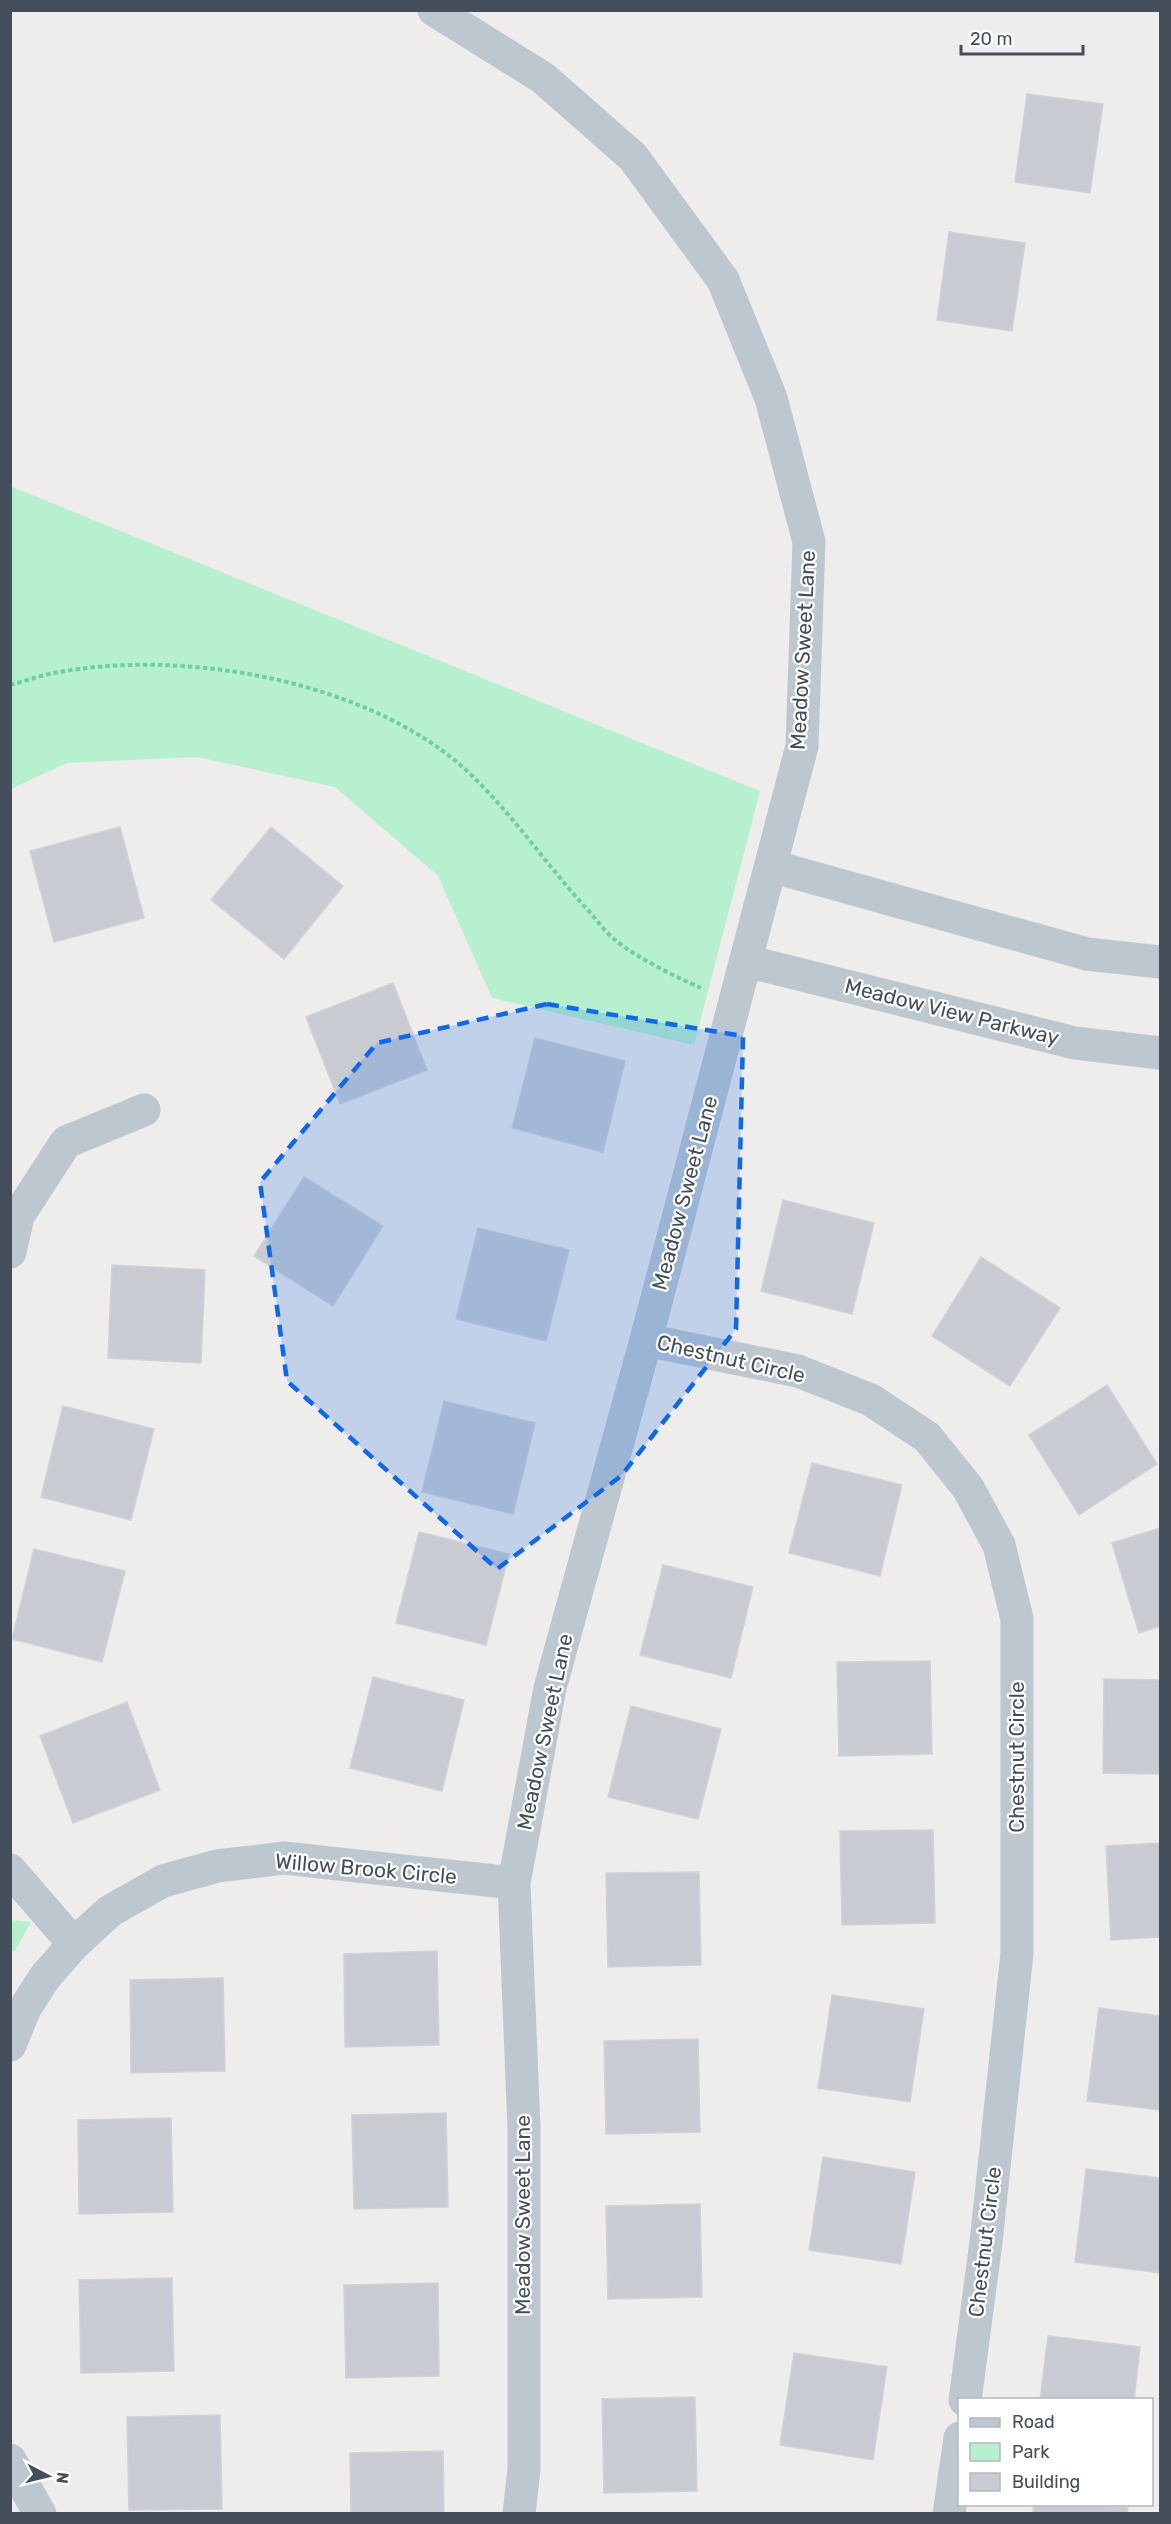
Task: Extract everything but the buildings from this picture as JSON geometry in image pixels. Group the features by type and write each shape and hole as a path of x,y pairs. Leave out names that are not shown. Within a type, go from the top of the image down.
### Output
{"street":[{"name":"Meadow Sweet Lane","path":"434,10 543,78 633,157 723,280 771,398 809,542 802,746 646,1340 549,1688 514,1883 524,2128 524,2469 519,2514"},
{"path":"771,866 1087,954 1161,962"},
{"name":"Meadow View Parkway","path":"746,961 1075,1043 1161,1053"},
{"path":"10,1252 18,1216 66,1142 144,1110"},
{"name":"Chestnut Circle","path":"646,1340 798,1371 871,1400 927,1437 968,1488 999,1545 1017,1619 1017,1953 986,2242 965,2398"},
{"name":"Willow Brook Circle","path":"10,2045 25,2008 45,1977 74,1944 110,1911 163,1881 217,1866 284,1858 514,1883"},
{"path":"10,1870 74,1944"},
{"path":"949,2514 958,2452"},
{"path":"10,2460 40,2514"}],"path":[{"path":"10,686 54,673 109,667 165,666 230,671 294,682 364,705 427,740 464,769 614,939 675,976 734,1003"}],"highlighted area":[{"path":"547,1004 743,1036 736,1329 621,1476 497,1569 287,1381 260,1182 377,1043"}],"green space":[{"path":"10,486 760,791 694,1045 492,998 438,876 335,787 197,757 67,763 11,789"},
{"path":"11,1920 31,1922 15,1951 11,1950"}]}
